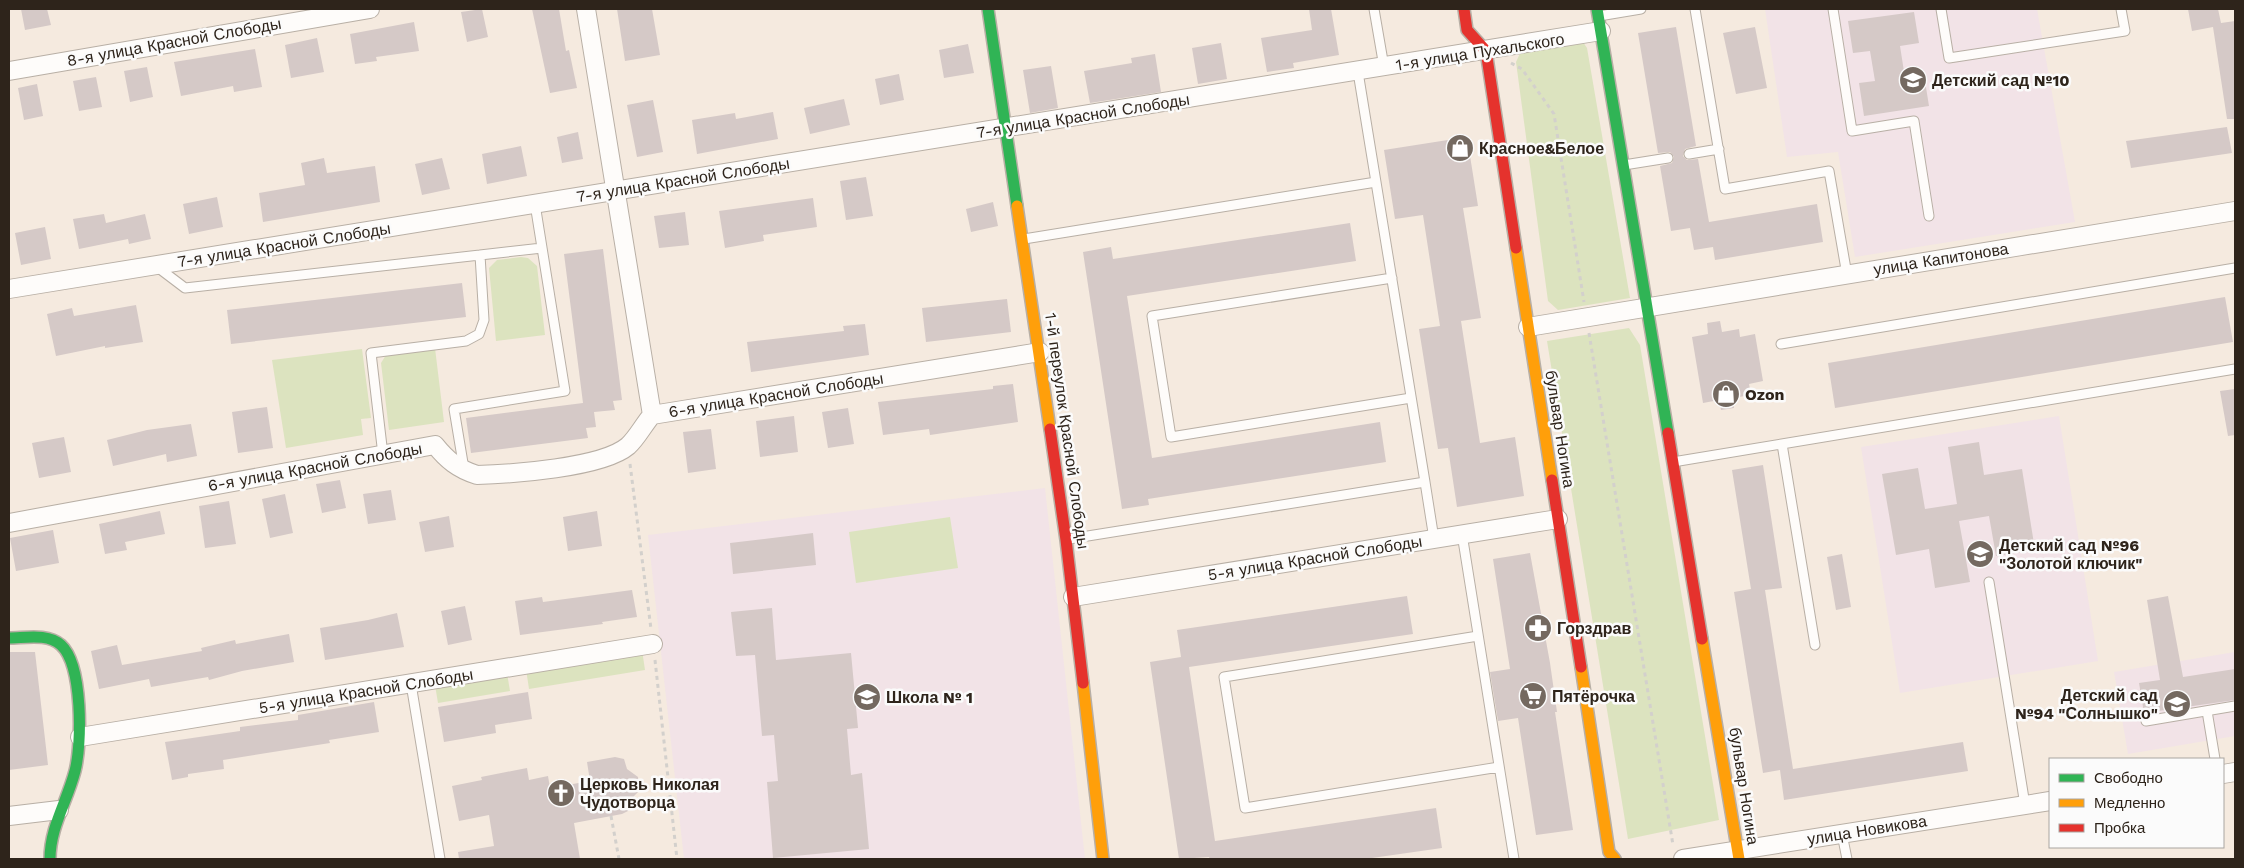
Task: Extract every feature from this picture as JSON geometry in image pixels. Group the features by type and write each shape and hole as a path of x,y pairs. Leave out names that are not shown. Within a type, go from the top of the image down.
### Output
{"street":[{"name":"8-я улица Красной Слободы","path":"9,71 370,9"},
{"path":"586,9 652,415"},
{"name":"1-й переулок Красной Слободы","path":"988,9 1040,352 1066,540 1104,859"},
{"path":"1464,9 1467,30 1486,51"},
{"name":"1-я улица Пухальского","path":"1358,72 1486,51 1599,19"},
{"name":"бульвар Ногина","path":"1599,19 1739,855"},
{"name":"бульвар Ногина","path":"1486,51 1610,852 1615,859"},
{"name":"7-я улица Красной Слободы","path":"9,289 1358,72"},
{"name":"улица Капитонова","path":"1528,327 2235,211"},
{"name":"6-я улица Красной Слободы","path":"9,523 435,445 447,460 464,471 477,475 494,475 583,464 603,458 628,446 652,415 1040,352"},
{"name":"5-я улица Красной Слободы","path":"1073,597 1558,519"},
{"path":"9,638 48,639 58,643 67,650 73,666 80,737 75,770 52,832 50,859"},
{"name":"5-я улица Красной Слободы","path":"80,737 653,644"},
{"name":"улица Новикова","path":"1678,854 1739,855 1842,834 2049,801"},
{"path":"9,816 59,810"}],"lane":[{"path":"1374,9 1384,68"},
{"path":"1599,19 1641,9"},
{"path":"1695,9 1725,189 1829,171 1847,275"},
{"path":"1833,9 1852,130 1914,121 1928,216"},
{"path":"1941,9 1949,58 2125,31 2121,9"},
{"path":"1358,72 1434,539"},
{"path":"1689,154 1718,149"},
{"path":"1624,165 1668,158"},
{"path":"1023,239 1376,182"},
{"path":"464,471 454,409 565,391 535,204"},
{"path":"156,265 185,288 542,248"},
{"path":"383,455 371,353 466,340 479,334 484,320 480,255"},
{"path":"1781,344 2235,268"},
{"path":"1392,278 1152,316 1154,335 1171,437 1411,398"},
{"path":"1673,462 2235,369"},
{"path":"1782,444 1815,645"},
{"path":"1066,540 1425,482"},
{"path":"1462,534 1514,859"},
{"path":"1989,582 2025,805"},
{"path":"1478,636 1224,677 1228,705 1245,808 1499,767"},
{"path":"411,684 440,859"},
{"path":"2146,721 2235,706"},
{"path":"2207,711 2215,758"},
{"path":"1842,834 1847,859"}],"path":[{"path":"1486,51 1522,69 1554,114 1678,854"},
{"path":"628,446 678,859"},
{"path":"611,816 619,859"}],"shaded area":[{"name":"Детский сад №10","path":"1765,9 2037,9 2075,222 1855,257 1838,152 1787,157"},
{"name":"Детский сад №96 \"Золотой ключик\"","path":"2059,416 2098,661 1900,693 1861,447"},
{"name":"Школа № 1","path":"1045,488 1085,859 684,859 648,535"},
{"name":"Детский сад №94 \"Солнышко\"","path":"2235,652 2235,736 2128,754 2114,672"}],"green space":[{"path":"1579,36 1587,48 1630,298 1558,310 1548,301 1516,62 1525,43"},
{"path":"528,258 537,266 545,335 496,341 489,268 497,260"},
{"path":"1629,328 1640,345 1719,820 1628,839 1547,341"},
{"path":"435,348 444,422 389,430 381,363 386,355"},
{"path":"362,349 371,418 361,419 363,435 286,448 272,360"},
{"path":"950,517 958,568 856,583 849,532"},
{"path":"642,650 645,670 529,689 526,669"},
{"path":"507,673 510,691 438,703 435,685"}],"building":[{"path":"21,9 47,9 51,25 25,30"},
{"path":"482,9 488,37 467,42 461,12"},
{"path":"532,9 559,9 566,51 569,50 577,88 550,93"},
{"path":"617,9 652,9 660,55 625,61"},
{"path":"1309,9 1331,9 1339,55 1293,63 1294,68 1267,72 1261,38 1312,30"},
{"path":"2188,9 2218,9 2221,23 2235,21 2235,119 2227,119 2213,27 2192,31"},
{"path":"1914,12 1919,43 1900,46 1905,78 1924,75 1929,106 1864,116 1859,83 1875,81 1870,51 1853,53 1848,21"},
{"path":"414,22 419,51 376,57 377,61 355,64 350,34"},
{"path":"1676,27 1696,146 1685,149 1683,156 1687,160 1698,159 1709,222 1817,204 1823,242 1715,260 1713,247 1694,250 1690,228 1671,231 1660,166 1672,163 1674,157 1670,152 1658,153 1638,33"},
{"path":"1755,27 1767,88 1736,94 1723,33"},
{"path":"317,38 324,72 291,78 285,45"},
{"path":"1221,43 1227,79 1198,84 1192,48"},
{"path":"968,44 974,73 944,78 939,50"},
{"path":"255,49 262,87 234,92 233,86 181,96 174,62"},
{"path":"1155,54 1161,92 1090,103 1084,71 1132,63 1131,58"},
{"path":"1051,66 1058,108 1030,113 1023,70"},
{"path":"147,67 153,97 130,102 124,71"},
{"path":"899,74 904,100 880,105 875,79"},
{"path":"96,77 102,107 79,111 73,81"},
{"path":"37,84 43,116 24,120 18,88"},
{"path":"844,99 850,125 810,134 804,108"},
{"path":"653,100 663,152 637,157 627,105"},
{"path":"773,112 778,139 697,154 692,120 735,113 736,119"},
{"path":"2227,127 2232,153 2131,168 2126,141"},
{"path":"578,132 583,159 562,163 557,137"},
{"path":"1467,137 1478,206 1463,208 1481,318 1461,321 1480,443 1515,437 1524,496 1457,507 1448,448 1438,449 1419,329 1440,326 1423,215 1395,219 1384,150"},
{"path":"521,146 527,176 487,184 482,154"},
{"path":"324,158 327,173 375,166 380,202 263,222 259,193 305,185 301,163"},
{"path":"442,158 450,189 422,195 415,164"},
{"path":"866,177 873,216 846,220 840,181"},
{"path":"217,197 223,227 189,234 183,204"},
{"path":"813,198 817,227 763,235 764,241 725,248 719,211"},
{"path":"993,202 998,226 971,232 966,209"},
{"path":"685,212 689,245 659,248 654,216"},
{"path":"104,214 106,223 145,214 151,239 129,244 128,239 79,249 73,219"},
{"path":"1350,223 1356,261 1127,296 1152,458 1380,422 1386,462 1148,499 1149,505 1122,509 1083,252 1111,247 1113,259"},
{"path":"45,227 51,259 21,265 15,233"},
{"path":"603,249 622,400 613,401 615,410 594,412 596,427 586,428 588,438 471,453 466,418 583,403 564,254"},
{"path":"462,283 466,317 231,344 227,310"},
{"path":"2225,297 2233,342 1835,408 1828,363"},
{"path":"1007,299 1011,332 926,342 922,308"},
{"path":"136,305 143,342 105,348 105,346 56,356 47,314 72,308 74,316"},
{"path":"1720,321 1722,332 1739,329 1740,337 1755,334 1763,381 1749,384 1751,395 1733,398 1734,408 1721,410 1719,400 1703,403 1692,337 1708,334 1707,323"},
{"path":"865,324 869,355 751,372 747,342 844,331 843,326"},
{"path":"1013,384 1018,422 930,435 929,429 883,435 878,402 993,389 993,386"},
{"path":"2235,389 2235,435 2228,436 2220,391"},
{"path":"267,407 273,448 238,453 232,412"},
{"path":"848,408 854,444 828,448 822,412"},
{"path":"794,416 798,452 760,457 756,421"},
{"path":"191,424 197,456 167,462 166,454 113,466 107,440 147,430"},
{"path":"711,429 716,469 688,473 683,432"},
{"path":"64,437 71,472 39,478 32,443"},
{"path":"1979,442 1984,475 2022,469 2035,550 1996,556 1989,516 1959,521 1970,582 1935,588 1929,549 1896,555 1882,474 1918,468 1925,509 1957,504 1948,447"},
{"path":"1763,465 1782,588 1765,590 1793,769 1963,742 1968,771 1784,800 1780,770 1763,773 1734,592 1751,589 1732,470"},
{"path":"340,480 346,508 322,513 316,484"},
{"path":"391,490 396,520 368,524 363,494"},
{"path":"285,494 293,533 270,538 262,499"},
{"path":"229,501 236,544 205,548 199,506"},
{"path":"160,511 165,534 125,542 127,550 105,554 99,524"},
{"path":"597,511 602,546 568,551 563,517"},
{"path":"449,516 454,547 425,552 419,522"},
{"path":"53,530 59,563 16,571 10,538"},
{"path":"813,533 816,565 733,574 730,543"},
{"path":"1530,553 1550,663 1557,712 1555,712 1573,830 1536,835 1518,718 1498,721 1490,672 1510,669 1493,559"},
{"path":"1842,554 1851,607 1836,610 1827,557"},
{"path":"632,590 637,617 602,622 603,624 520,635 515,601 542,597 543,602"},
{"path":"1407,596 1413,634 1189,667 1215,841 1436,808 1442,848 1365,859 1210,859 1209,857 1179,859 1150,662 1181,657 1177,630"},
{"path":"2168,596 2183,677 2235,669 2235,700 2144,713 2139,683 2160,680 2147,600"},
{"path":"465,606 472,640 448,645 441,611"},
{"path":"772,608 776,660 851,653 858,728 847,729 851,775 862,773 869,849 773,858 767,782 778,781 774,735 762,736 755,655 736,656 731,612"},
{"path":"397,613 404,647 325,660 320,628"},
{"path":"289,634 294,662 242,671 209,680 208,677 151,687 149,679 99,689 91,651 117,645 122,665 202,651 201,648 235,640 236,644"},
{"path":"9,652 35,652 48,765 9,770"},
{"path":"528,692 532,719 495,725 496,733 444,742 438,707"},
{"path":"374,702 379,732 329,740 330,743 223,760 224,769 188,774 188,777 172,780 165,742 240,731 240,727 298,720 298,715"},
{"name":"Церковь Николая Чудотворца","path":"615,757 624,759 627,769 638,777 639,791 632,798 628,811 622,814 574,823 580,859 459,859 458,852 494,846 489,815 459,821 452,786 482,780 481,777 527,768 529,780 548,776 550,788 590,781 587,762"}],"traffic: fast":[{"path":"988,9 1017,206"},
{"path":"1597,9 1668,433"},
{"path":"9,638 29,637 56,641 68,655 77,687 79,705 77,759 72,782 53,836 50,859"}],"traffic: slow":[{"path":"1017,206 1050,429"},
{"path":"1516,248 1552,480"},
{"path":"1702,639 1739,859"},
{"path":"1581,667 1609,852 1615,859"},
{"path":"1083,683 1103,859"}],"traffic: jam":[{"path":"1464,9 1467,30 1486,51 1516,248"},
{"path":"1050,429 1066,540 1083,683"},
{"path":"1668,433 1702,639"},
{"path":"1552,480 1581,667"}],"place":[{"name":"Детский сад №10","path":"1913,80"},
{"name":"Красное&Белое","path":"1460,148"},
{"name":"Ozon","path":"1726,394"},
{"name":"Детский сад №96 \"Золотой ключик\"","path":"1980,554"},
{"name":"Горздрав","path":"1538,628"},
{"name":"Пятёрочка","path":"1533,696"},
{"name":"Школа № 1","path":"867,697"},
{"name":"Детский сад №94 \"Солнышко\"","path":"2177,704"},
{"name":"Церковь Николая Чудотворца","path":"561,793"}]}
